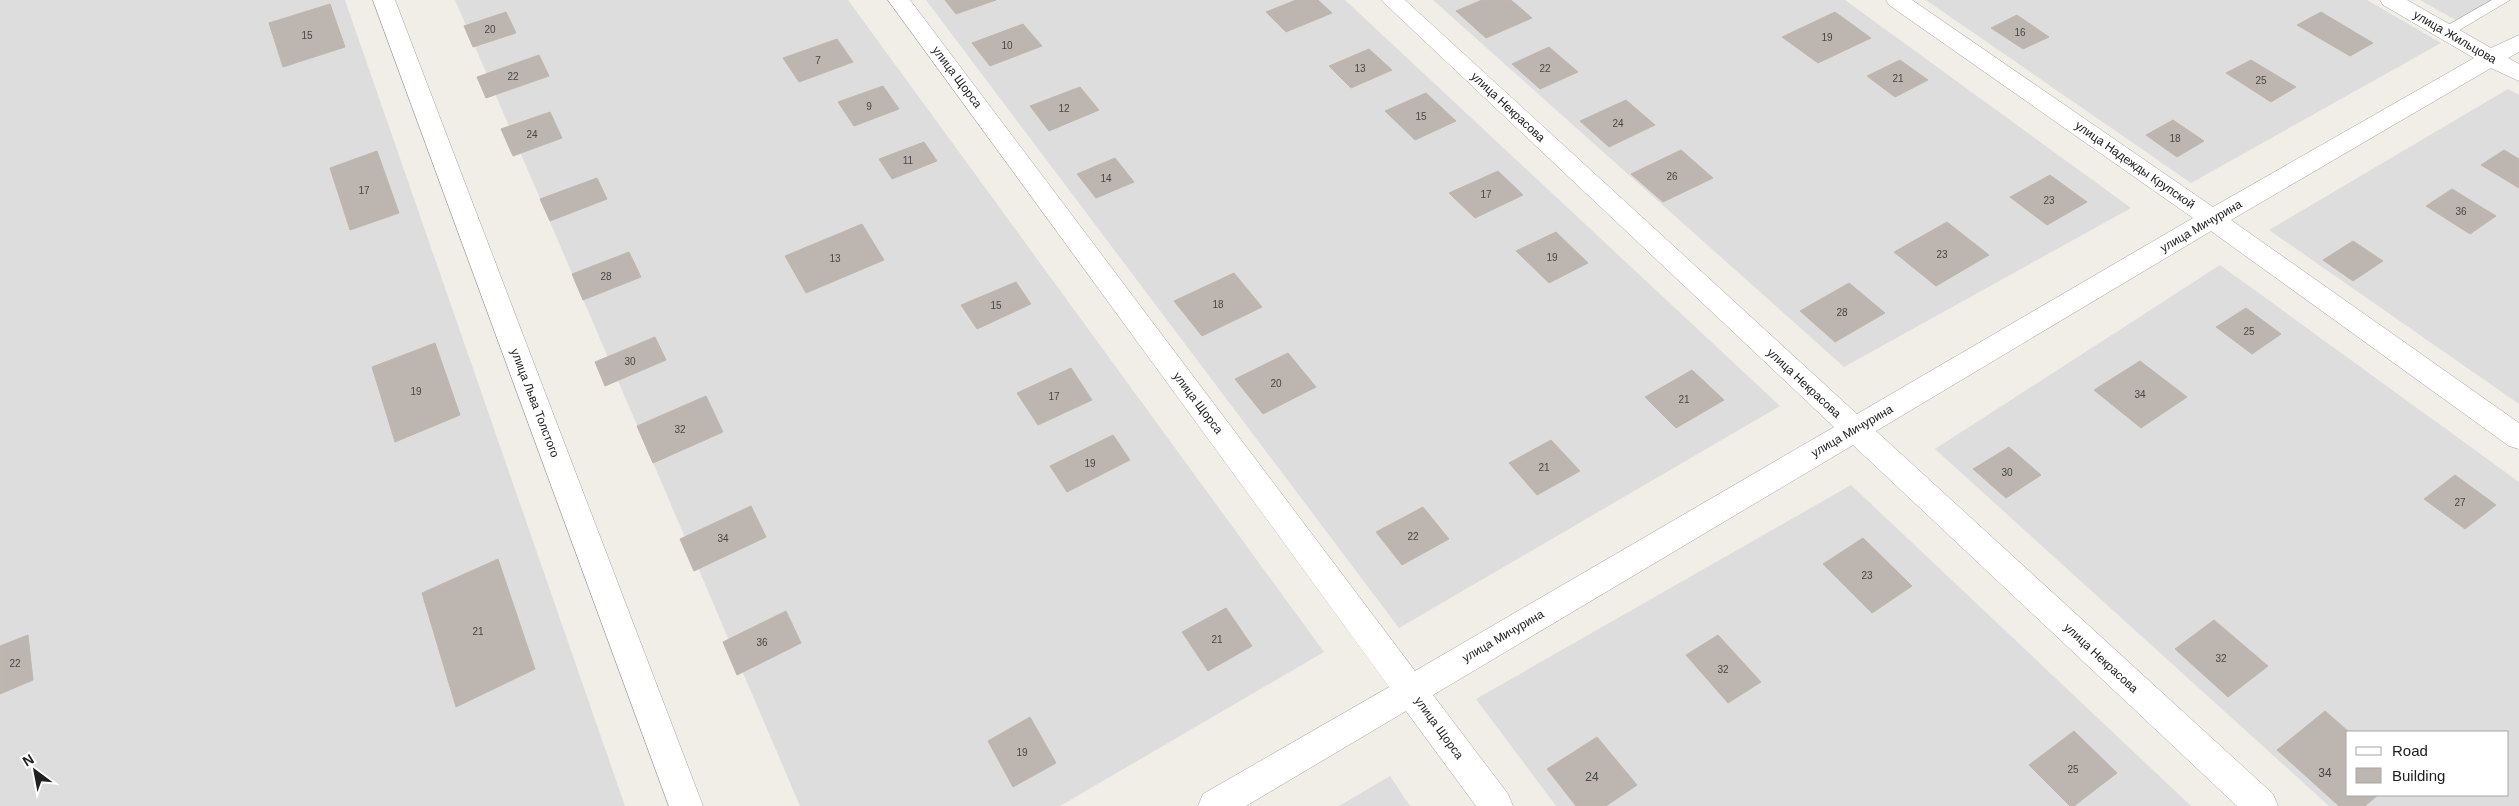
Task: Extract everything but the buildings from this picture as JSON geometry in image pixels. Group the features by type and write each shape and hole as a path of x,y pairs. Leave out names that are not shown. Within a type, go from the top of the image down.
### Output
{"street":[{"name":"улица Льва Толстого","path":"384,0 686,806"},
{"name":"улица Щорса","path":"899,0 1496,806"},
{"name":"улица Некрасова","path":"1392,0 2261,806"},
{"name":"улица Надежды Крупской","path":"1897,0 2212,219 2519,438"},
{"name":"улица Жильцова","path":"2391,0 2519,74"},
{"name":"улица Мичурина","path":"1215,806 2212,219 2519,42"}],"lane":[{"path":"2446,32 2503,0"}],"shaded area":[{"path":"0,0 345,0 625,806 0,806"},
{"path":"455,0 848,0 1324,652 1060,806 800,806"},
{"path":"926,0 1345,0 1780,406 1399,628"},
{"path":"1433,0 1845,0 2131,208 1844,367"},
{"path":"1926,0 2367,0 2441,43 2191,183"},
{"path":"2420,0 2503,0 2461,23"},
{"path":"2508,89 2519,95 2519,404 2269,230"},
{"path":"2220,265 2519,482 2519,806 2329,806 1935,449"},
{"path":"1851,485 2191,806 1556,806 1476,699"},
{"path":"1390,776 1410,806 1339,806"}]}
